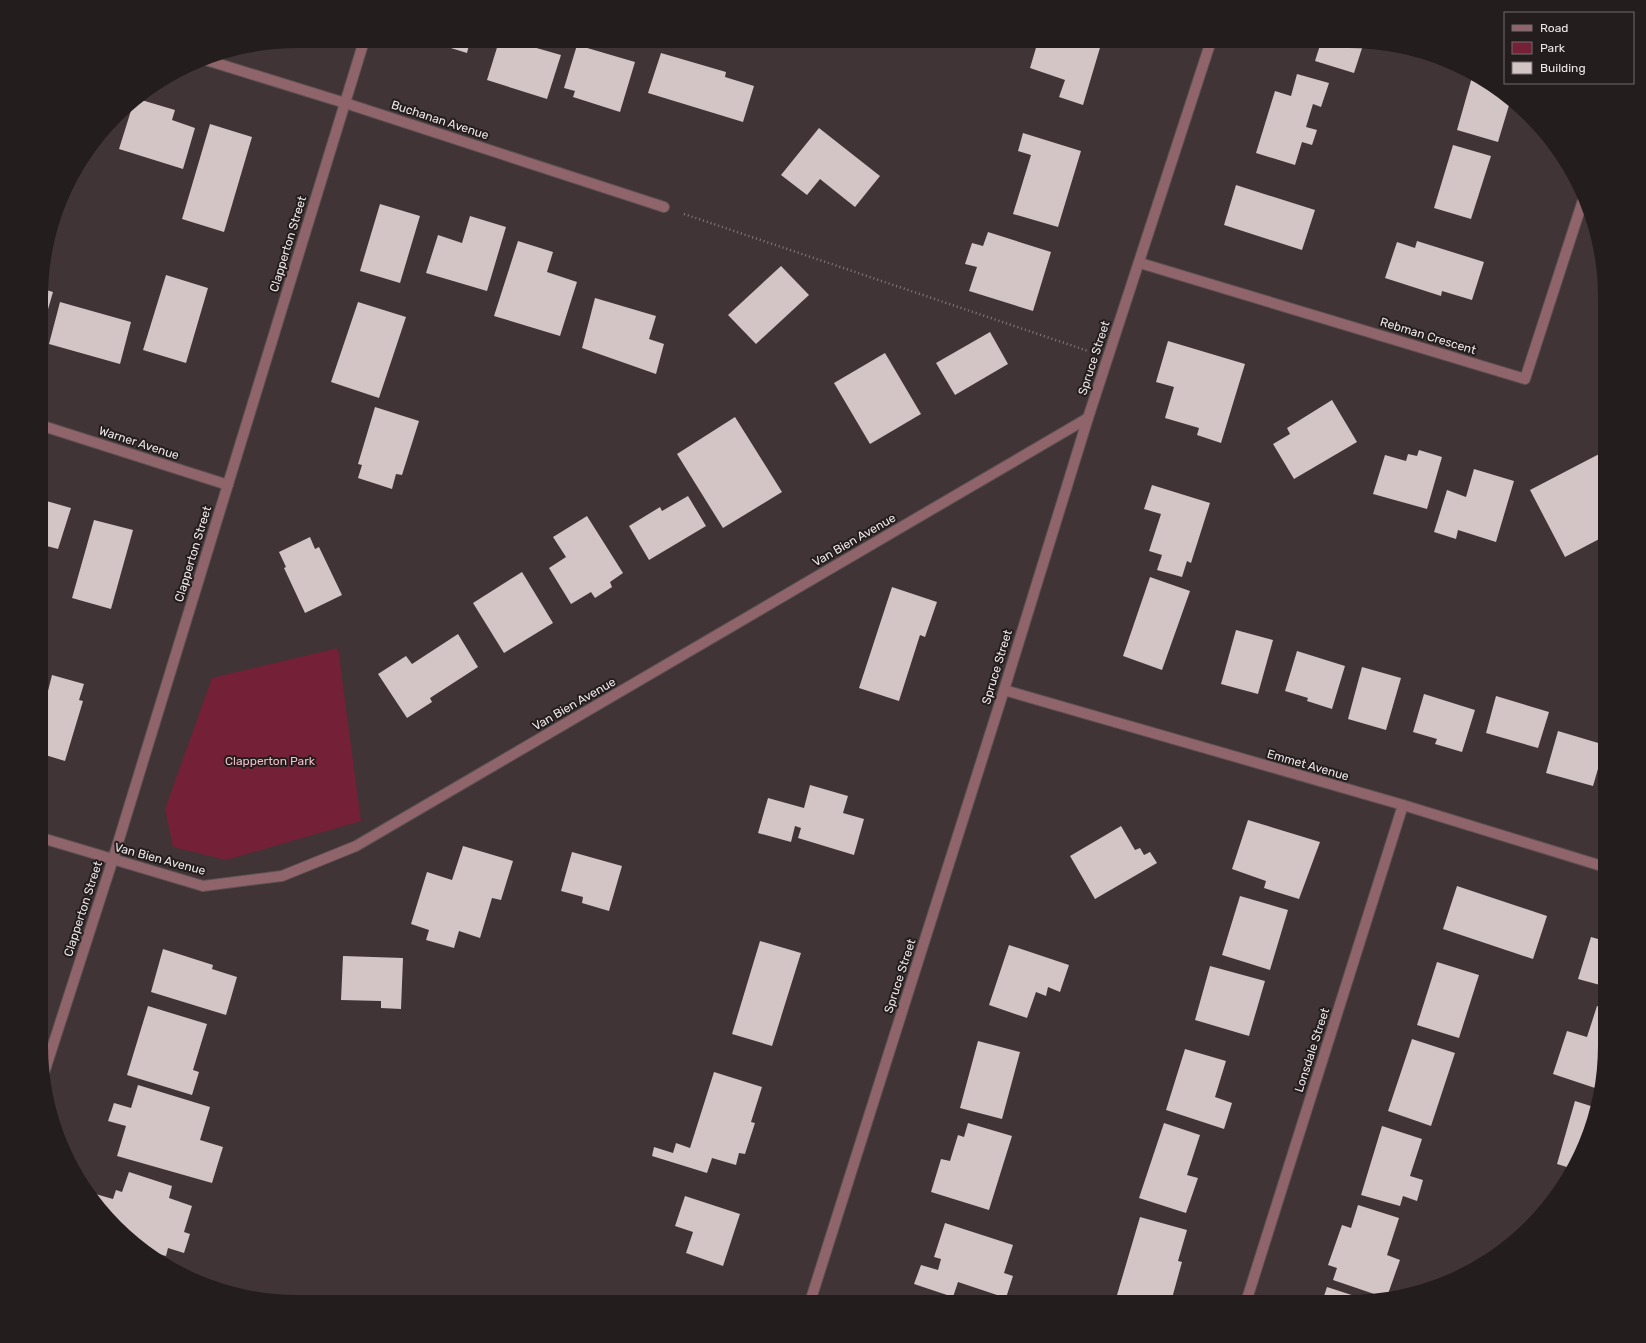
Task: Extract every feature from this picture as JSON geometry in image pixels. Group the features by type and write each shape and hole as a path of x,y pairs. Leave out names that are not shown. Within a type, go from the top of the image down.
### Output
{"street":[{"name":"Clapperton Street","path":"49,1059 113,859 362,48"},
{"name":"Spruce Street","path":"812,1295 1004,690 1088,418 1140,263 1209,48"},
{"name":"Buchanan Avenue","path":"214,62 345,103 664,207"},
{"name":"Rebman Crescent","path":"1140,263 1525,379 1581,207"},
{"name":"Van Bien Avenue","path":"48,840 203,886 282,876 356,846 1088,418"},
{"name":"Warner Avenue","path":"48,428 228,485"},
{"name":"Emmet Avenue","path":"1004,690 1403,806 1598,866"},
{"name":"Lonsdale Street","path":"1248,1295 1403,806"}],"path":[{"path":"664,207 1108,358"}],"green space":[{"name":"Clapperton Park","path":"338,648 361,821 226,860 173,847 165,809 212,678"}],"building":[{"path":"451,48 468,48 467,53"},
{"path":"497,48 536,48 561,55 547,99 487,80"},
{"path":"576,48 587,48 635,62 620,112 573,97 575,91 564,88"},
{"path":"1036,48 1100,48 1083,105 1059,97 1065,80 1030,68"},
{"path":"1319,48 1362,49 1354,73 1315,61"},
{"path":"661,53 726,72 725,77 754,86 743,122 648,93"},
{"path":"1297,74 1329,83 1321,107 1313,104 1306,127 1317,130 1312,145 1302,142 1295,165 1256,153 1275,91 1291,96"},
{"path":"1471,80 1509,107 1498,142 1457,130"},
{"path":"145,101 175,110 172,120 195,128 183,169 119,149 130,112"},
{"path":"210,124 252,137 224,232 182,219"},
{"path":"819,128 880,176 855,207 820,179 807,195 781,175"},
{"path":"1023,133 1081,151 1058,227 1013,214 1031,155 1018,151"},
{"path":"1453,145 1491,156 1471,219 1434,208"},
{"path":"1236,185 1315,210 1302,250 1224,225"},
{"path":"380,204 420,216 400,283 360,271"},
{"path":"470,216 506,227 487,291 426,273 438,235 462,243"},
{"path":"988,232 1051,252 1033,311 969,291 977,267 965,264 972,243 983,246"},
{"path":"518,241 553,252 547,272 577,282 560,336 494,316"},
{"path":"1417,241 1484,262 1472,300 1442,291 1441,296 1385,278 1397,242 1415,248"},
{"path":"781,266 809,295 756,344 728,315"},
{"path":"166,275 208,288 186,363 143,350"},
{"path":"48,291 53,292 48,309"},
{"path":"595,298 656,316 649,339 664,344 656,374 582,348"},
{"path":"60,302 131,322 120,364 49,344"},
{"path":"358,302 406,317 379,398 331,382"},
{"path":"990,332 1008,364 955,395 936,363"},
{"path":"1168,341 1245,364 1221,443 1197,435 1199,428 1165,418 1174,387 1156,382"},
{"path":"885,353 921,414 870,444 834,383"},
{"path":"1332,400 1357,442 1294,479 1273,444 1290,434 1287,428"},
{"path":"375,407 419,421 402,475 396,474 392,489 358,478 362,465 358,464"},
{"path":"735,417 782,492 723,528 677,454"},
{"path":"1419,450 1442,457 1427,509 1373,494 1385,455 1406,461 1408,454 1417,456"},
{"path":"1598,455 1598,540 1565,557 1530,490"},
{"path":"1474,469 1514,481 1496,542 1458,530 1456,539 1434,532 1447,490 1466,497"},
{"path":"1152,485 1210,503 1191,563 1187,561 1182,577 1157,570 1162,555 1149,551 1161,514 1144,509"},
{"path":"688,496 706,526 649,560 629,526 660,507 662,511"},
{"path":"48,501 71,508 58,549 48,546"},
{"path":"587,516 623,573 610,582 612,587 595,598 591,592 571,604 549,568 566,557 553,537"},
{"path":"94,520 133,530 111,609 72,598"},
{"path":"310,537 315,549 319,547 342,595 305,613 284,568 286,567 279,552"},
{"path":"522,572 553,623 504,653 473,603"},
{"path":"1150,577 1190,591 1162,670 1123,656"},
{"path":"892,587 937,602 925,637 920,635 899,701 859,688"},
{"path":"1236,630 1273,640 1258,694 1221,684"},
{"path":"458,634 478,667 430,698 432,702 407,718 378,674 406,656 412,664"},
{"path":"1297,651 1345,666 1332,709 1307,701 1308,698 1285,691"},
{"path":"1362,667 1401,678 1386,730 1348,719"},
{"path":"52,675 84,684 79,700 83,701 65,761 48,756 48,691"},
{"path":"1424,694 1475,710 1462,752 1435,744 1437,739 1413,732"},
{"path":"1496,696 1549,712 1538,748 1486,733"},
{"path":"1558,731 1598,743 1598,769 1593,786 1546,773"},
{"path":"810,785 848,796 843,813 864,819 854,855 798,838 801,828 795,826 791,842 758,833 768,798 804,808"},
{"path":"1248,820 1320,842 1299,899 1264,888 1266,881 1232,869"},
{"path":"1121,826 1135,850 1140,848 1144,855 1150,852 1157,863 1095,899 1070,856"},
{"path":"463,846 513,861 501,900 492,898 480,938 459,931 454,948 426,940 429,930 411,924 427,872 452,880"},
{"path":"572,852 622,866 609,911 582,903 583,897 561,891"},
{"path":"1457,886 1547,916 1533,959 1443,929"},
{"path":"1240,896 1288,910 1270,970 1222,955"},
{"path":"1591,937 1598,939 1598,984 1578,979"},
{"path":"760,941 801,953 772,1046 732,1034"},
{"path":"1009,945 1069,965 1060,992 1048,987 1046,996 1036,992 1027,1018 989,1005"},
{"path":"163,949 213,965 212,969 237,977 226,1015 151,992"},
{"path":"343,956 403,958 401,1009 381,1008 381,1001 341,1000"},
{"path":"1437,962 1479,975 1459,1038 1417,1025"},
{"path":"1210,966 1265,981 1249,1036 1195,1020"},
{"path":"148,1006 207,1024 193,1070 199,1072 192,1095 127,1075"},
{"path":"1597,1006 1598,1046 1594,1088 1553,1074 1567,1031 1587,1037"},
{"path":"1412,1039 1455,1053 1431,1126 1388,1111"},
{"path":"978,1041 1020,1052 1002,1119 960,1108"},
{"path":"1185,1049 1226,1061 1215,1097 1232,1103 1224,1129 1166,1110"},
{"path":"714,1072 762,1087 751,1122 755,1123 745,1154 739,1153 736,1165 712,1158 707,1173 652,1156 654,1147 673,1153 676,1143 690,1148"},
{"path":"138,1085 210,1107 200,1140 223,1147 212,1183 117,1156 126,1126 108,1121 114,1103 131,1108"},
{"path":"1575,1101 1591,1106 1585,1126 1567,1167 1557,1164"},
{"path":"968,1123 1012,1136 989,1210 931,1192 941,1159 950,1161 958,1135 964,1137"},
{"path":"1164,1123 1200,1135 1187,1175 1198,1178 1186,1213 1139,1198"},
{"path":"1382,1126 1422,1139 1410,1176 1423,1180 1417,1201 1403,1196 1400,1206 1361,1195"},
{"path":"129,1172 172,1186 169,1198 192,1206 184,1232 190,1234 184,1253 168,1248 166,1256 159,1253 121,1222 98,1195 113,1199 116,1190 122,1192"},
{"path":"685,1196 740,1214 723,1266 686,1253 693,1232 675,1226"},
{"path":"1358,1205 1399,1218 1387,1255 1400,1260 1389,1292 1373,1294 1333,1280 1337,1268 1328,1265 1342,1225 1351,1228"},
{"path":"1140,1217 1187,1230 1178,1261 1182,1262 1173,1295 1117,1295"},
{"path":"945,1223 1013,1245 1004,1273 1013,1276 1007,1295 997,1295 958,1282 954,1295 947,1295 914,1284 921,1265 938,1270 941,1259 934,1257"},
{"path":"1327,1287 1351,1295 1349,1295 1324,1295"}]}
